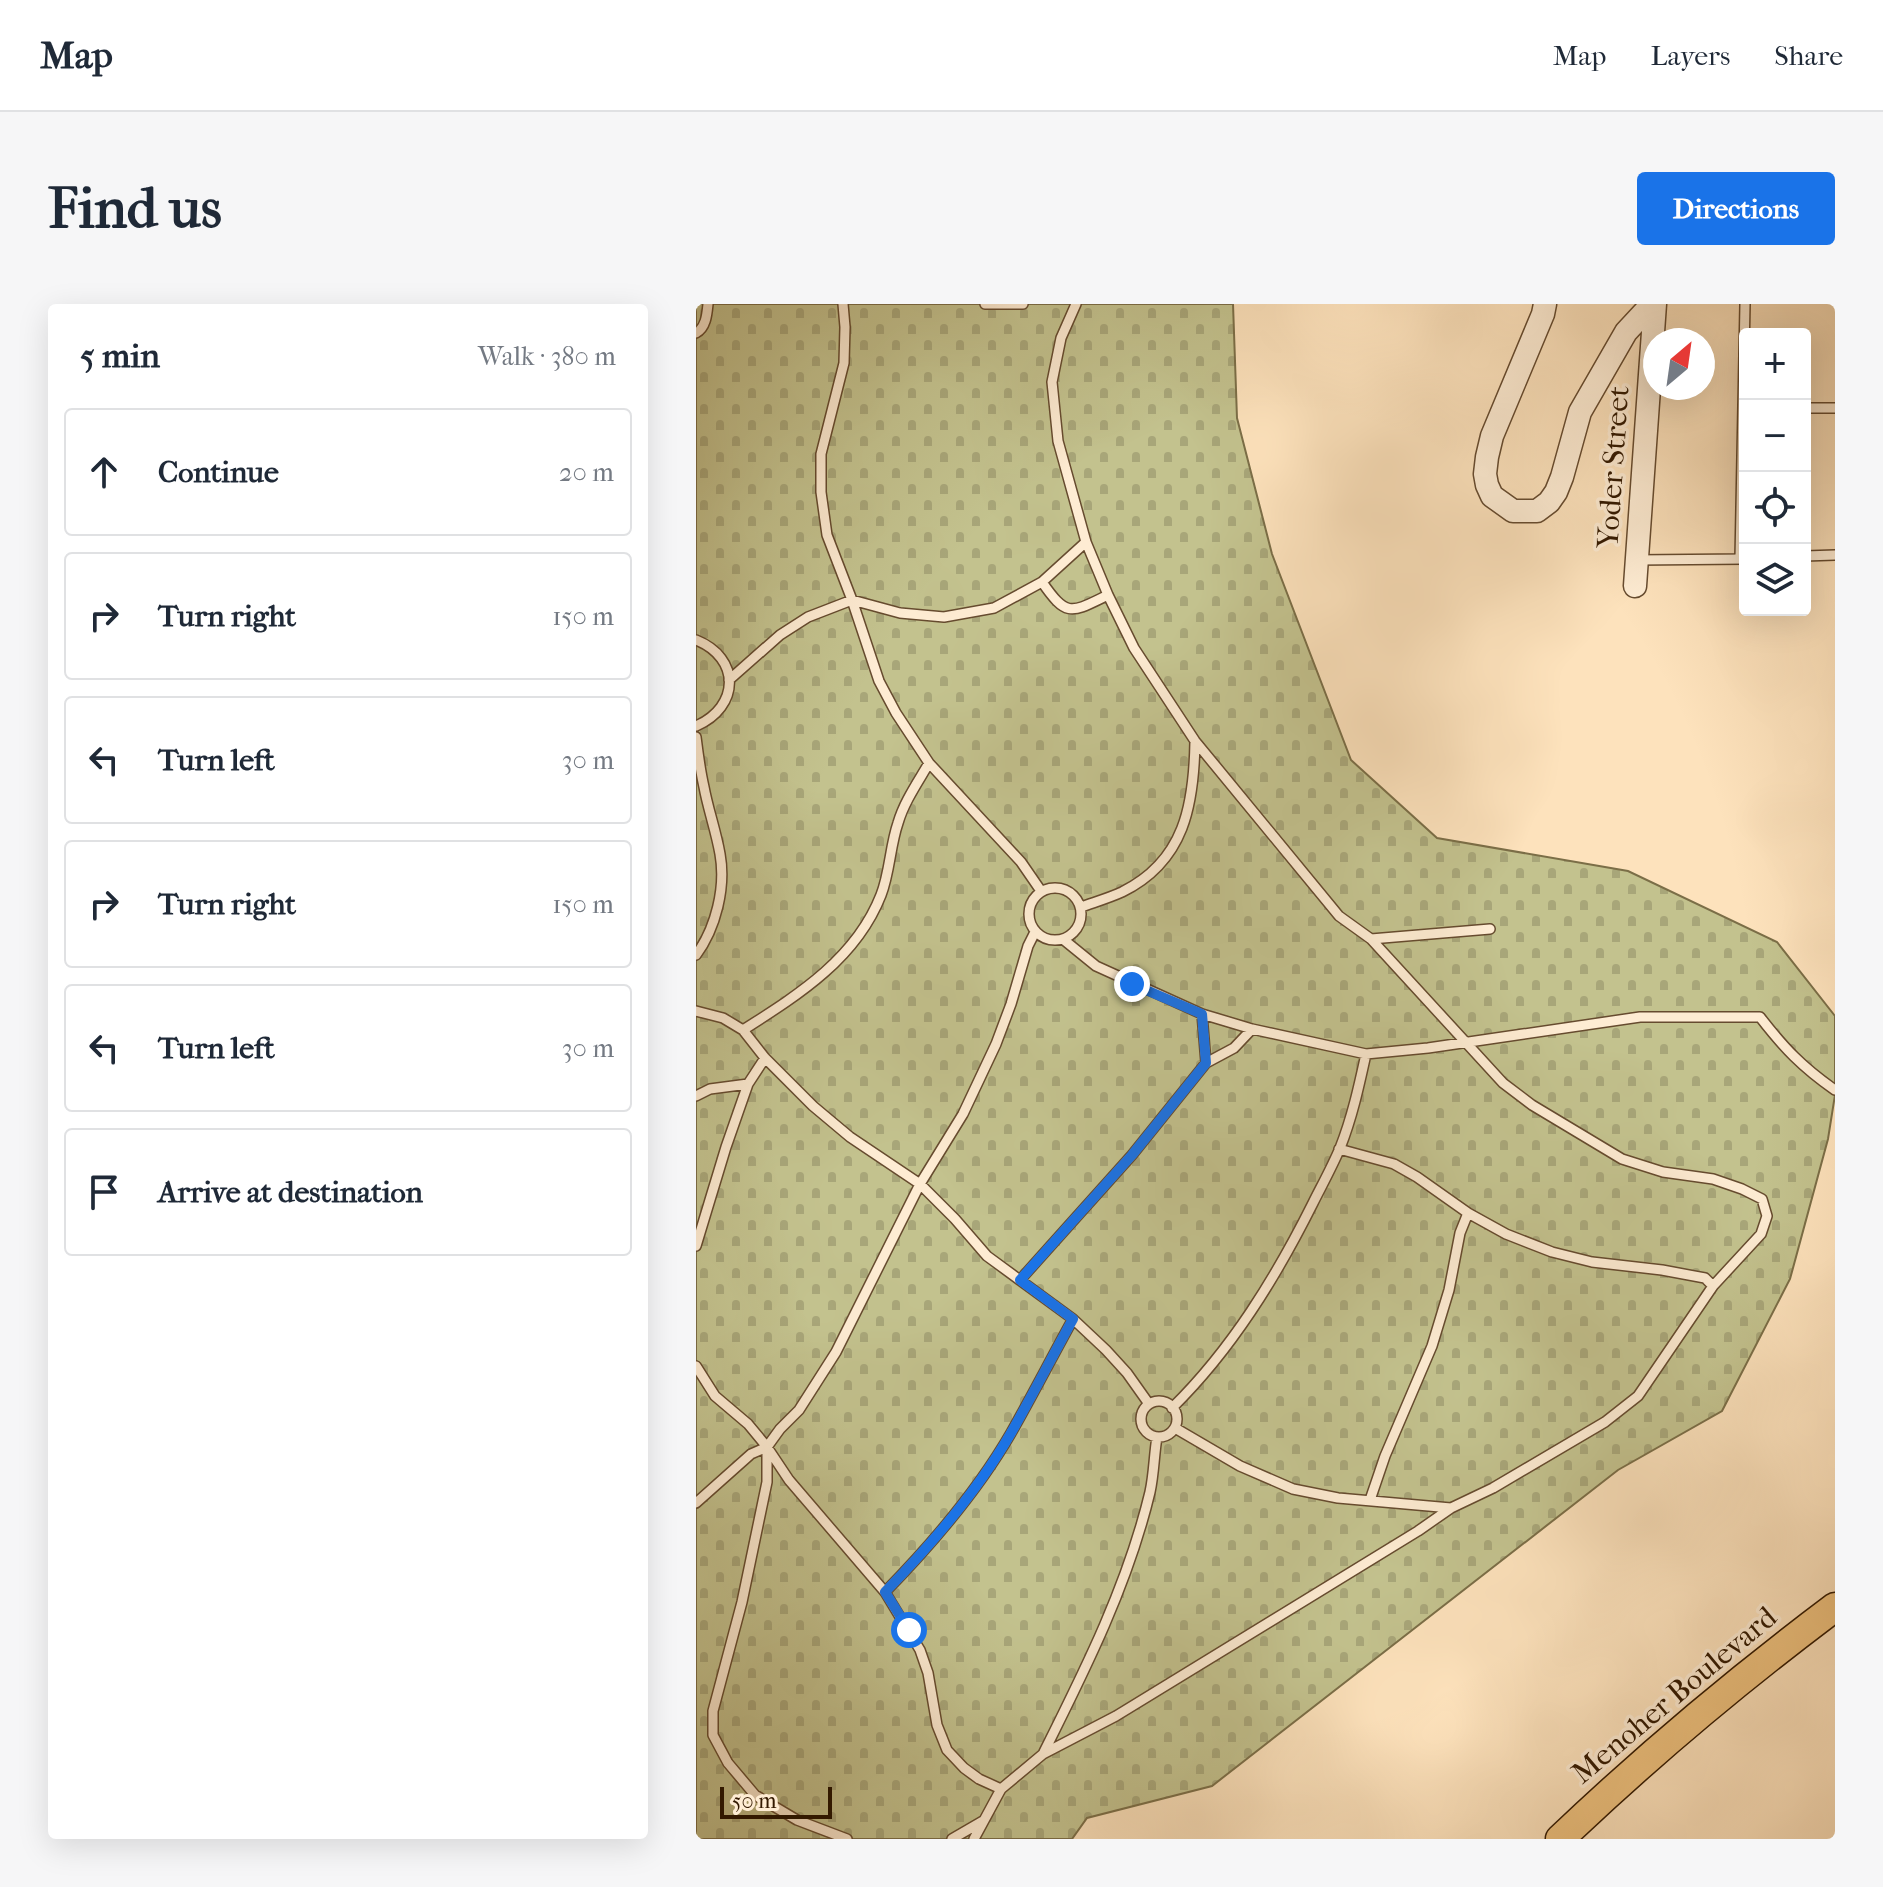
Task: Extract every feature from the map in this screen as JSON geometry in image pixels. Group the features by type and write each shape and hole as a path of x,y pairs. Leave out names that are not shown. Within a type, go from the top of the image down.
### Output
{"main road":[{"name":"Menoher Boulevard","path":"1560,1839 1746,1674 1835,1607"}],"street":[{"path":"1545,304 1492,436 1487,457 1485,474 1492,496 1513,511 1537,511 1556,492 1580,412 1626,332 1654,304"},
{"name":"Yoder Street","path":"1635,586 1654,304"}],"lane":[{"path":"696,333 701,331 706,319 708,304"},
{"path":"843,304 844,363 821,454 821,492 827,535 879,681 896,713 929,763 1021,862 1041,891"},
{"path":"985,304 1023,304"},
{"path":"974,1839 1001,1789 1043,1754 1116,1716 1451,1508 1493,1488 1605,1422 1638,1396 1713,1286 1761,1234 1767,1216 1762,1199 1742,1189 1713,1179 1663,1172 1622,1159 1532,1105 1503,1083 1371,939 1339,916 1195,741 1134,648 1108,595 1086,542 1058,441 1052,382 1061,338 1076,304"},
{"path":"1744,400 1745,304"},
{"path":"1811,408 1835,408"},
{"path":"1742,544 1743,472"},
{"path":"729,680 780,635 808,617 852,600 900,613 944,617 994,608 1042,582 1086,542"},
{"path":"1811,556 1835,555"},
{"path":"1636,560 1739,559"},
{"path":"1042,582 1060,605 1070,610 1108,595"},
{"path":"696,640 711,646 721,657 729,680 726,700 718,712 696,726"},
{"path":"696,737 703,785 721,856 721,885 715,918 696,955"},
{"path":"1081,907 1123,892 1154,870 1171,849 1182,831 1192,792 1195,741"},
{"path":"743,1030 819,978 847,951 866,925 882,893 898,821 929,763"},
{"path":"1053,887 1065,889 1076,896 1081,907 1081,921 1075,932 1064,940 1049,940 1035,932 1030,922 1029,910 1033,899 1041,891 1053,887"},
{"path":"1371,939 1490,929"},
{"path":"696,1503 751,1454 767,1447 799,1410 836,1352 920,1184 963,1114 996,1044 1035,932"},
{"path":"1064,940 1096,966 1202,1014 1252,1029 1366,1054 1640,1017 1760,1017 1785,1049 1835,1090"},
{"path":"696,1011 723,1018 743,1030 765,1058 813,1106 841,1130 920,1184 987,1256 1073,1319 1127,1373 1149,1404"},
{"path":"1202,1014 1206,1063"},
{"path":"1020,1280 1132,1155 1206,1063 1234,1048 1252,1029"},
{"path":"1172,1408 1216,1360 1248,1316 1299,1230 1339,1149 1366,1054"},
{"path":"696,1246 748,1084 765,1058"},
{"path":"696,1096 710,1089 748,1084"},
{"path":"1339,1149 1394,1164 1468,1213 1506,1234 1552,1252 1592,1262 1705,1278 1713,1286"},
{"path":"1370,1500 1385,1456 1432,1346 1449,1290 1460,1233 1468,1213"},
{"path":"885,1592 924,1552 978,1484 1010,1435 1073,1319"},
{"path":"696,1366 715,1396 748,1424 789,1480 885,1592 920,1650 928,1673 937,1725 947,1750 979,1779 1001,1789"},
{"path":"1166,1403 1172,1408 1176,1414 1175,1428 1167,1436 1157,1437 1147,1433 1141,1423 1142,1413 1149,1404 1166,1403"},
{"path":"1175,1428 1240,1466 1293,1489 1338,1498 1451,1508"},
{"path":"1043,1754 1097,1644 1123,1579 1150,1488 1157,1437"},
{"path":"767,1447 767,1482 742,1602 713,1711 713,1735 728,1763 755,1795 797,1820 847,1839"},
{"path":"952,1839 983,1821"}],"green space":[{"path":"696,304 1233,304 1237,418 1272,554 1351,760 1437,838 1628,871 1777,942 1835,1016 1835,1095 1828,1139 1790,1279 1722,1411 1618,1470 1212,1786 1087,1818 1072,1839 696,1839"}],"route":[{"path":"909,1630 885,1592 924,1552 978,1484 1010,1435 1073,1319 1020,1280 1132,1155 1206,1063 1202,1014 1132,984"}]}
